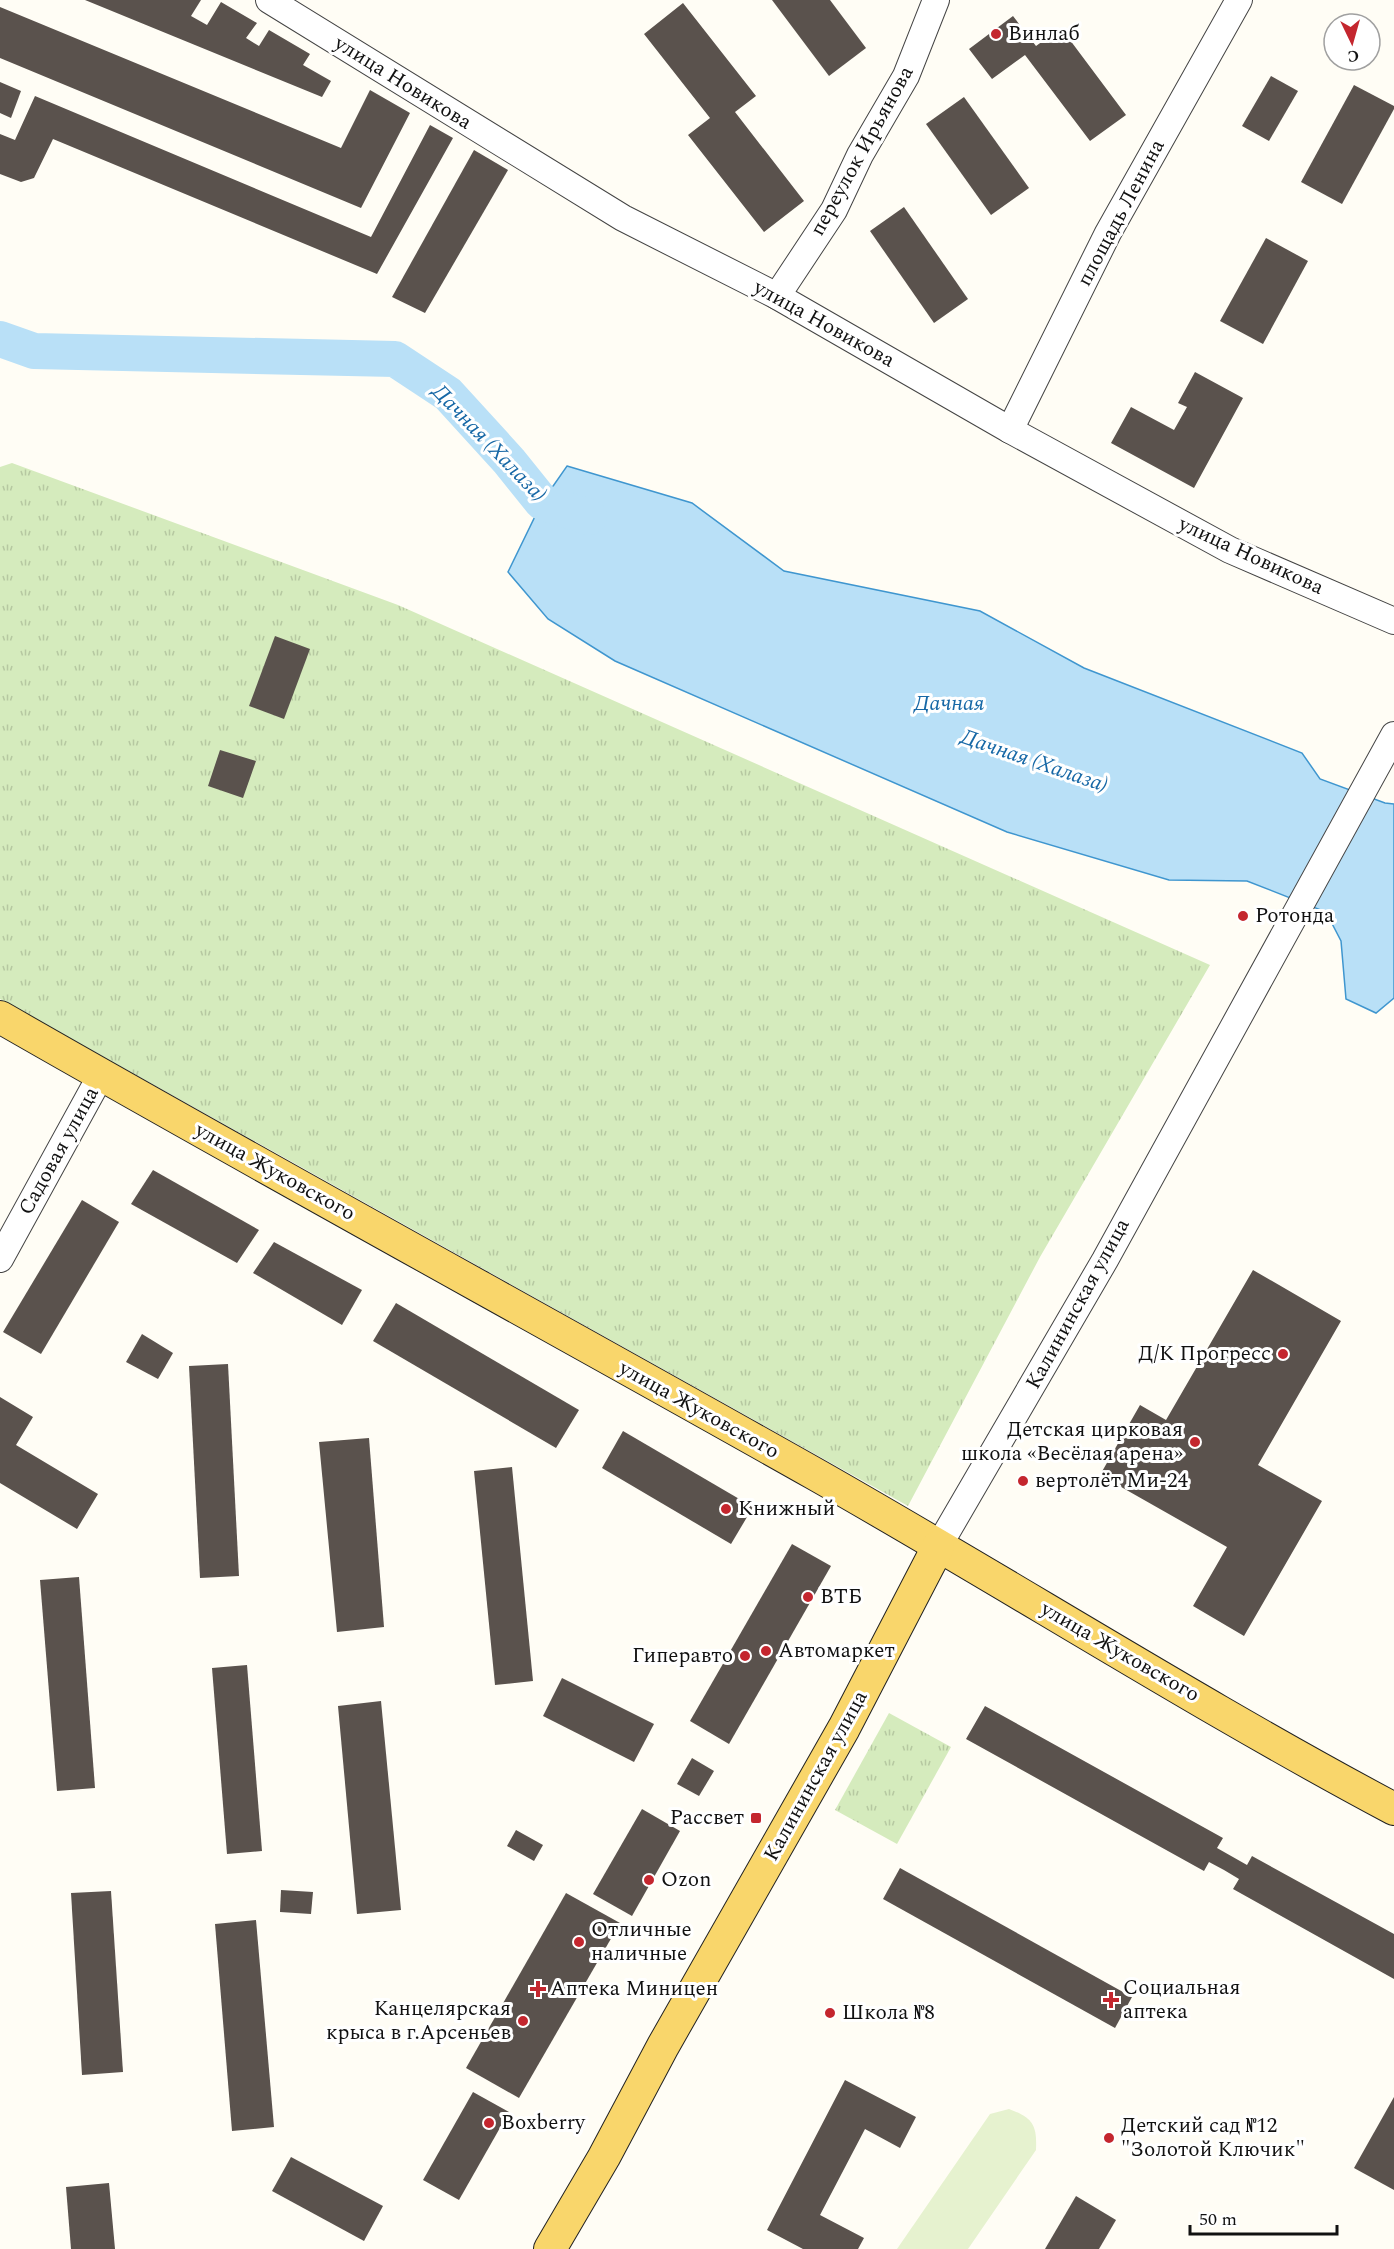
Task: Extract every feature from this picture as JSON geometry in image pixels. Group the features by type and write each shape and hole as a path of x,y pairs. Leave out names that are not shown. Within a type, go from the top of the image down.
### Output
{"main road":[{"name":"улица Жуковского","path":"0,1017 817,1475 1288,1751 1394,1809"},
{"name":"Калининская улица","path":"557,2246 663,2046 844,1728 939,1547"}],"street":[{"name":"улица Новикова","path":"269,0 623,218 777,296 1010,430 1230,550 1394,621"},
{"name":"переулок Ирьянова","path":"777,296 834,210 860,155 906,75 936,0"},
{"name":"площадь Ленина","path":"1010,430 1108,233 1239,0"},
{"name":"Калининская улица","path":"939,1547 1104,1260 1394,735"},
{"name":"Садовая улица","path":"0,1259 100,1075"}],"green space":[{"path":"12,463 398,605 1210,965 1040,1257 908,1506 0,999 0,467"},
{"path":"889,1713 951,1747 897,1844 835,1810"},
{"path":"1009,2109 1028,2119 1032,2124 1036,2134 1036,2150 968,2249 897,2249 990,2114"}],"water":[{"name":"Дачная","path":"567,466 692,503 784,571 980,611 1084,668 1302,753 1320,779 1385,803 1394,804 1394,998 1376,1013 1346,999 1341,941 1326,912 1247,881 1169,880 1007,832 615,661 548,619 508,572 542,502"}],"building":[{"path":"85,0 201,0 191,16 207,25 221,2 257,23 246,38 259,46 269,30 310,54 303,65 331,81 322,97"},
{"path":"772,0 830,0 866,48 829,76"},
{"path":"683,3 756,96 735,112 804,201 764,232 688,135 710,118 644,34"},
{"path":"0,7 341,148 370,90 410,113 361,208 0,58"},
{"path":"1013,16 1036,46 1061,28 1126,115 1090,141 1025,55 992,79 969,49"},
{"path":"1271,76 1298,91 1269,141 1242,126"},
{"path":"0,82 21,91 11,118 0,113"},
{"path":"1354,85 1394,106 1394,109 1342,204 1301,182"},
{"path":"35,96 371,237 430,125 453,138 377,274 53,139 34,178 21,182 0,174 0,134 15,140"},
{"path":"964,97 1029,188 991,215 926,124"},
{"path":"474,150 508,170 425,313 392,297"},
{"path":"904,207 968,299 934,323 870,231"},
{"path":"1266,238 1308,261 1263,344 1220,321"},
{"path":"1195,372 1243,398 1194,488 1111,443 1131,407 1174,430 1187,407 1178,403"},
{"path":"275,636 310,649 284,719 249,706"},
{"path":"220,750 256,761 243,798 208,786"},
{"path":"153,1170 259,1230 237,1263 131,1204"},
{"path":"82,1200 119,1222 41,1354 3,1332"},
{"path":"274,1242 362,1290 342,1325 253,1273"},
{"name":"Детская цирковая школа «Весёлая арена»","path":"1253,1270 1341,1321 1258,1465 1322,1501 1244,1636 1193,1606 1227,1547 1100,1475 1140,1405 1166,1420"},
{"path":"396,1303 579,1410 556,1448 373,1341"},
{"path":"142,1334 173,1353 158,1379 126,1362"},
{"path":"228,1364 239,1576 200,1578 189,1366"},
{"path":"0,1397 33,1417 16,1445 98,1494 77,1529 0,1483"},
{"path":"623,1431 753,1507 731,1544 602,1468"},
{"path":"369,1438 384,1627 337,1632 319,1442"},
{"path":"512,1467 533,1681 495,1685 474,1471"},
{"path":"792,1544 831,1566 729,1744 690,1721"},
{"path":"79,1577 95,1788 57,1791 40,1580"},
{"path":"247,1665 262,1851 227,1854 212,1668"},
{"path":"562,1678 654,1724 634,1762 543,1716"},
{"path":"381,1701 401,1910 357,1914 338,1706"},
{"path":"985,1706 1223,1838 1217,1848 1247,1865 1252,1856 1394,1934 1394,1979 1233,1889 1239,1879 1224,1870 1209,1862 1204,1871 966,1739"},
{"path":"692,1758 714,1771 699,1796 677,1784"},
{"path":"642,1809 680,1831 632,1916 593,1894"},
{"path":"516,1830 543,1845 534,1861 507,1846"},
{"path":"900,1868 1132,1997 1115,2028 883,1899"},
{"path":"281,1890 313,1892 311,1914 280,1912"},
{"path":"111,1891 123,2072 82,2075 71,1893"},
{"path":"566,1893 620,1923 519,2098 466,2068"},
{"path":"256,1920 274,2127 232,2131 215,1924"},
{"path":"845,2080 916,2117 900,2148 865,2129 820,2215 864,2238 858,2249 803,2249 767,2230"},
{"path":"473,2092 509,2112 459,2200 423,2180"},
{"path":"1394,2097 1394,2190 1354,2168"},
{"path":"291,2157 383,2206 364,2241 272,2191"},
{"path":"109,2183 115,2249 71,2249 66,2187"},
{"path":"1076,2196 1116,2220 1099,2249 1045,2249"}],"waterway":[{"name":"Дачная (Халаза)","path":"0,339 34,351 395,359 448,394 509,461 542,502 589,517"}],"place":[{"name":"Винлаб","path":"996,34"},
{"name":"Ротонда","path":"1243,916"},
{"name":"Д/К Прогресс","path":"1283,1354"},
{"name":"Детская цирковая школа «Весёлая арена»","path":"1195,1442"},
{"name":"вертолёт Ми-24","path":"1023,1481"},
{"name":"Книжный","path":"726,1509"},
{"name":"ВТБ","path":"808,1597"},
{"name":"Автомаркет","path":"766,1651"},
{"name":"Гиперавто","path":"745,1656"},
{"name":"Рассвет","path":"756,1818"},
{"name":"Ozon","path":"649,1880"},
{"name":"Отличные наличные","path":"579,1942"},
{"name":"Аптека Миницен","path":"538,1989"},
{"name":"Социальная аптека","path":"1111,2000"},
{"name":"Школа №8","path":"830,2013"},
{"name":"Канцелярская крыса в г.Арсеньев","path":"523,2021"},
{"name":"Boxberry","path":"489,2123"},
{"name":"Детский сад №12 \"Золотой Ключик\"","path":"1109,2138"}]}
